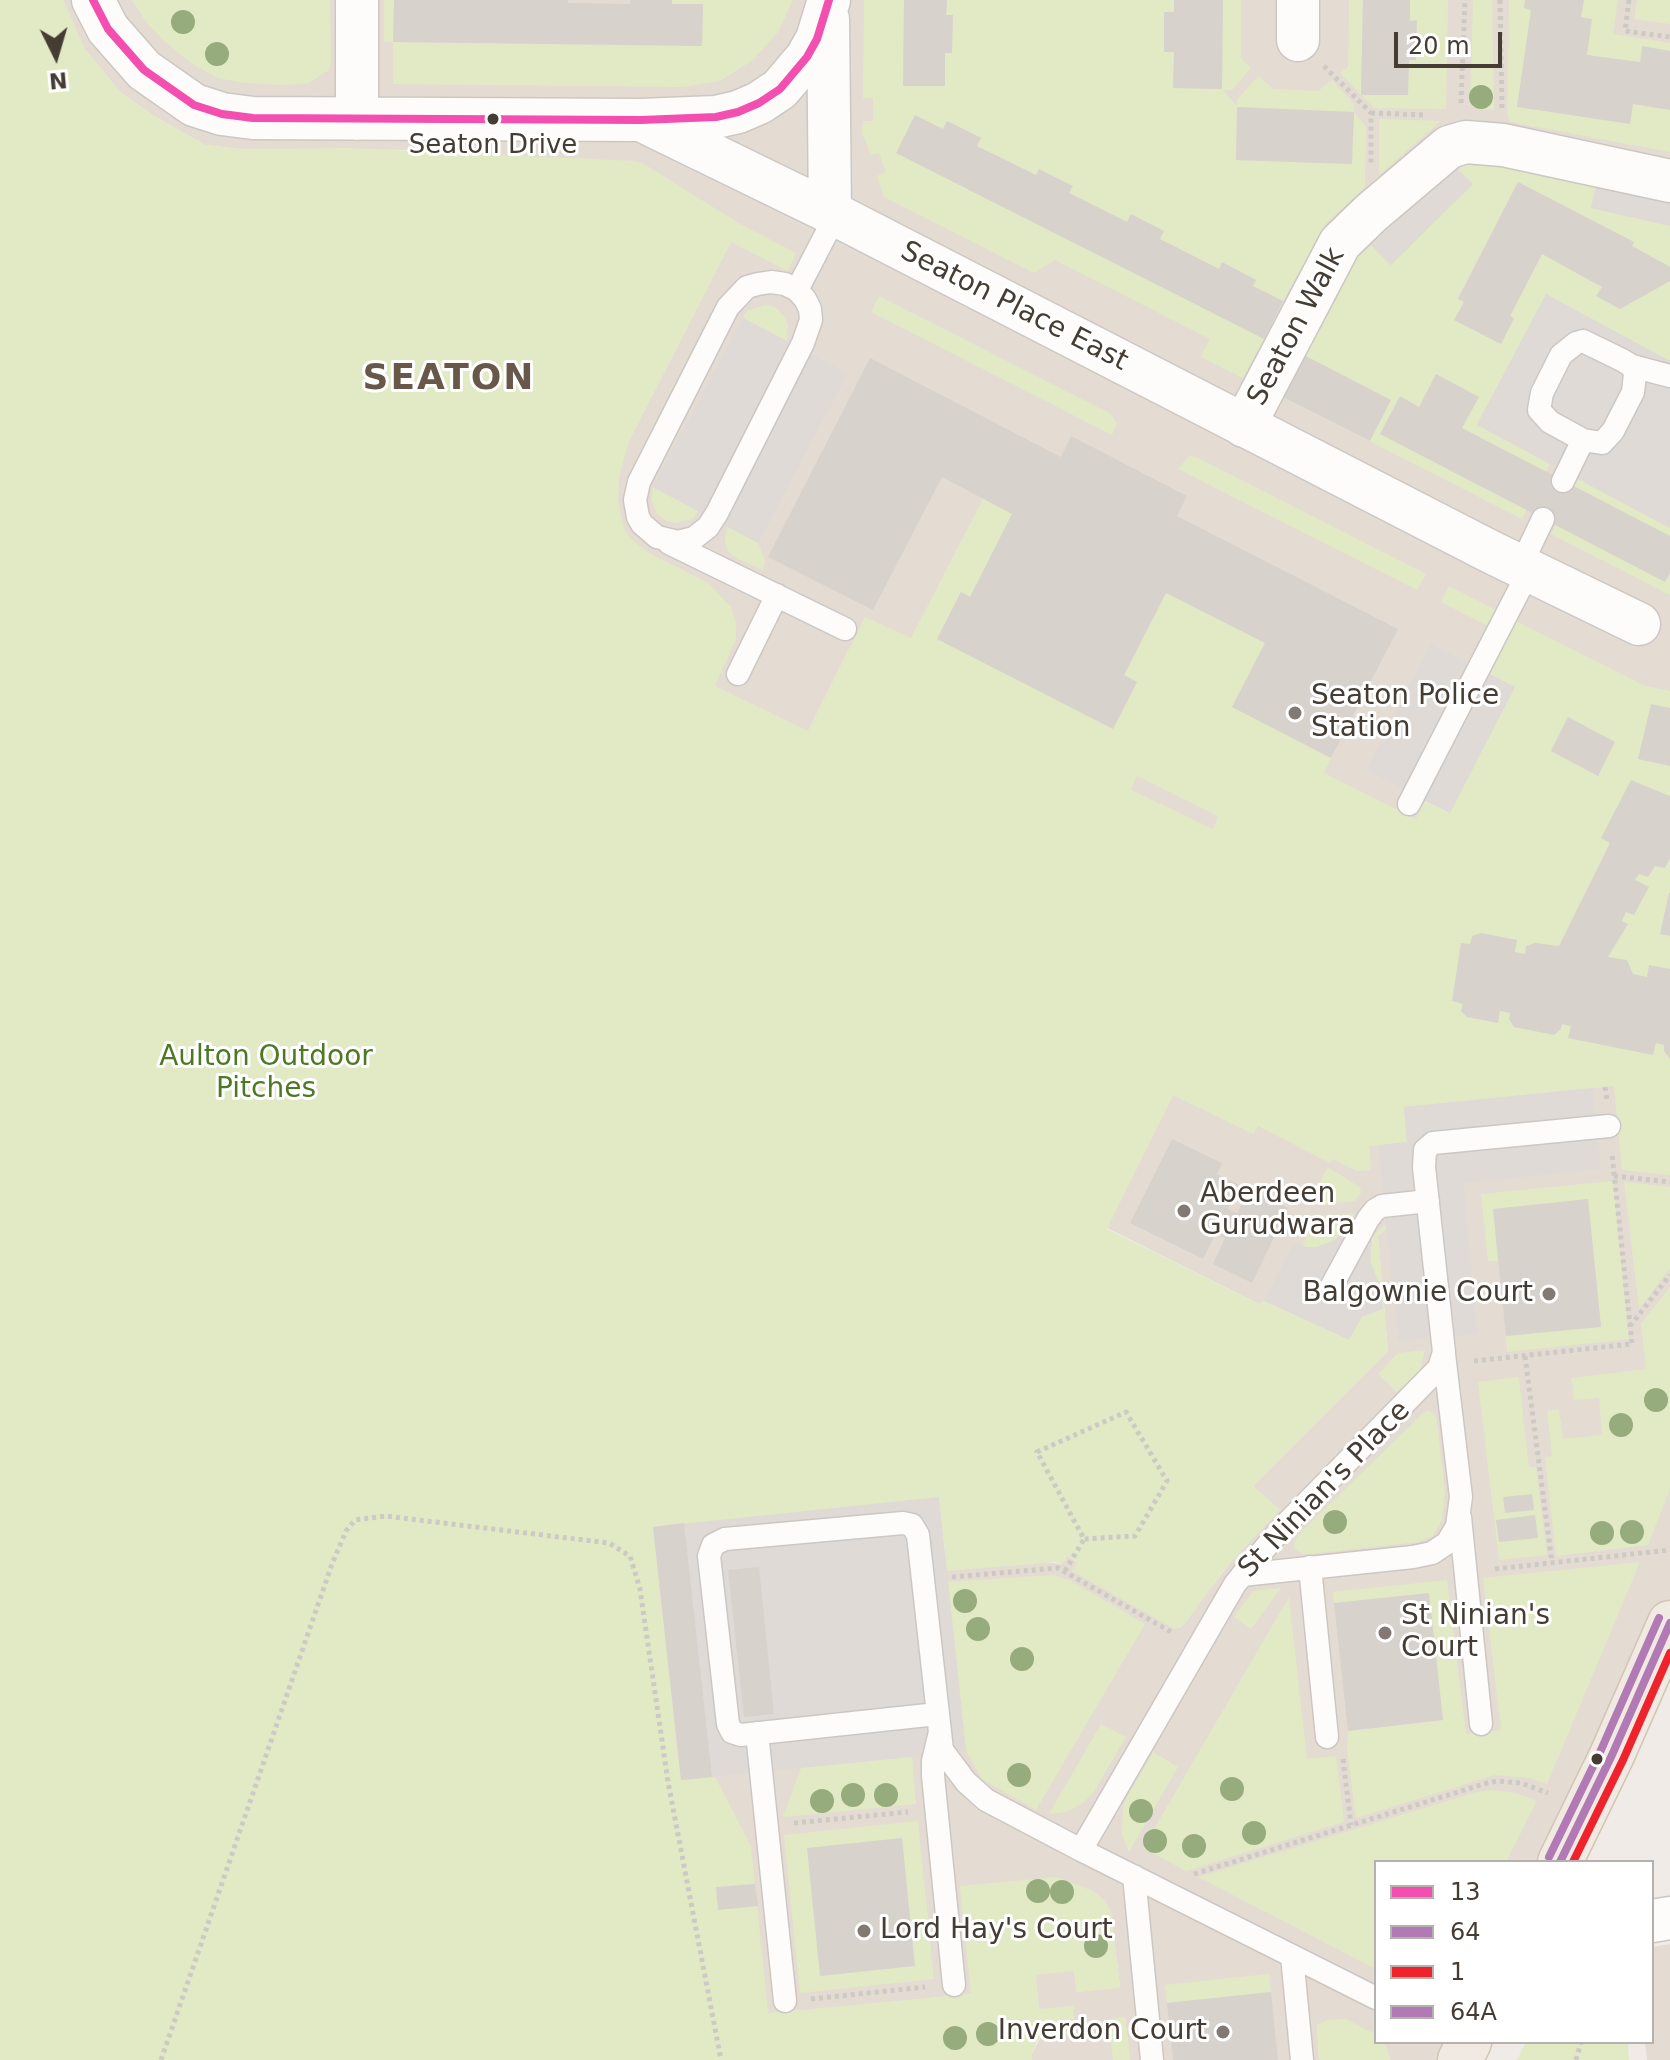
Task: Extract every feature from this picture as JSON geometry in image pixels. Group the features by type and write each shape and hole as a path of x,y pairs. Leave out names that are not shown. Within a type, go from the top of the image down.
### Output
{"main road":[{"path":"1561,1860 1670,1623"}],"street":[{"name":"Seaton Place East","path":"93,0 108,29 144,70 194,105 222,114 253,118 641,120 833,214 1524,569 1639,624"},
{"path":"357,0 357,119"},
{"path":"641,120 716,117 759,103 780,89 807,57 821,31 828,1"},
{"path":"828,1 833,214"},
{"path":"1477,134 1670,181"},
{"name":"Seaton Walk","path":"1244,426 1340,243 1449,147 1477,134"}],"lane":[{"path":"797,290 833,214"},
{"path":"657,537 678,542 694,538 708,527 717,513 811,320 805,299 785,284 771,282 747,287 728,307 639,482 635,500 642,524 657,537 845,629"},
{"path":"1632,366 1636,384 1613,431 1602,443 1583,440 1550,422 1539,410 1542,393 1561,355 1583,341 1632,366 1670,376"},
{"path":"1563,481 1583,440"},
{"path":"1409,804 1524,569 1543,519"},
{"path":"738,674 777,595"},
{"path":"1481,1724 1460,1487 1423,1158 1425,1150 1433,1143 1609,1126"},
{"path":"1329,1291 1375,1210 1382,1206 1428,1201"},
{"name":"St Ninian's Place","path":"1081,1850 1225,1598 1282,1528 1434,1376 1444,1358"},
{"path":"1242,1575 1432,1553 1453,1535 1460,1512"},
{"path":"938,1724 732,1732 728,1724 709,1556 713,1545 725,1539 908,1523 917,1529 942,1750 955,1769 986,1800 1374,1997"},
{"path":"1310,1567 1327,1737"},
{"path":"938,1724 933,1761 954,1985"},
{"path":"757,1733 785,2001"},
{"path":"1143,1881 1152,2060"},
{"path":"1292,1956 1302,2060"}],"path":[{"path":"1465,0 1477,134"},
{"path":"1477,134 1500,0"},
{"path":"1629,0 1625,31 1670,37"},
{"path":"1298,20 1371,113 1371,213"},
{"path":"1371,113 1477,134"},
{"path":"1444,1358 1525,1356 1632,1344 1605,1087"},
{"path":"1614,1176 1670,1182"},
{"path":"1630,1327 1670,1275"},
{"path":"1525,1356 1552,1563"},
{"path":"1126,1412 1167,1481 1135,1536 1084,1539 1037,1452 1126,1412"},
{"path":"161,2060 332,1564 346,1531 355,1520 385,1516 609,1543 630,1556 640,1589 668,1782 721,2060"},
{"path":"1065,1571 1084,1539"},
{"path":"1466,1573 1670,1550"},
{"path":"923,1579 1058,1568 1197,1648"},
{"path":"1327,1737 1341,1750 1351,1825"},
{"path":"1143,1881 1351,1825 1498,1781 1533,1787 1586,1809"},
{"path":"766,1826 937,1809"},
{"path":"785,2001 954,1985"}],"shaded area":[{"path":"63,0 1670,0 1670,1623 1561,1860 1374,1860 1374,2034 1317,2026 1319,2060 1130,2060 1125,2018 1113,2060 1032,2060 1043,2033 1063,2020 1039,2009 1035,1974 1074,1970 1077,1992 1120,1987 1111,1913 1105,1901 1093,1891 971,1994 768,2014 681,1780 653,1527 1062,1564 1064,1553 1180,1628 1236,1555 1279,1510 1253,1486 1388,1351 1378,1236 1386,1225 1372,1239 1380,1285 1349,1340 1265,1301 1259,1304 1107,1228 1173,1095 481,729 740,224 551,159 413,150 240,149 205,145 120,92 84,48"},
{"path":"1454,166 1473,184 1391,265 1372,246"},
{"path":"1598,179 1670,195 1670,226 1591,208"},
{"path":"1546,294 1670,361 1670,528 1477,425"},
{"path":"743,318 848,373 758,543 653,487"},
{"path":"1431,644 1515,687 1450,813 1366,770"},
{"path":"1593,1088 1601,1169 1464,1183 1477,1334 1398,1341 1378,1145 1407,1142 1404,1107"},
{"path":"1347,1228 1372,1239 1370,1261 1380,1285 1383,1309 1362,1317 1349,1340 1264,1301 1294,1242 1305,1247 1317,1247 1335,1240"},
{"path":"939,1497 966,1751 681,1780 653,1527"},
{"path":"1670,1944 1670,2060 1647,2060 1645,2044 1654,2044 1654,1947"},
{"path":"1384,2044 1468,2044 1460,2060 1390,2060"}],"green space":[{"name":"Aulton Outdoor Pitches","path":"0,0 63,0 84,48 120,92 205,145 240,149 348,148 634,161 644,164 740,224 796,253 788,271 731,242 629,441 619,477 618,501 624,529 632,540 649,553 708,583 731,607 736,623 736,639 715,686 808,731 865,617 911,638 983,499 1012,514 970,597 961,592 937,639 1113,728 1137,683 1124,675 1166,593 1265,643 1232,707 1331,758 1324,773 1416,819 1425,801 1450,812 1514,687 1488,673 1516,621 1643,685 1670,691 1670,1175 1622,1170 1614,1086 1404,1107 1407,1143 1369,1146 1371,1170 1357,1171 1333,1159 1330,1163 1258,1126 1253,1134 1173,1095 1107,1229 1259,1304 1264,1301 1349,1340 1362,1317 1383,1309 1371,1268 1370,1249 1375,1234 1386,1224 1387,1229 1378,1236 1388,1351 1253,1486 1280,1510 1222,1572 1184,1625 1175,1629 1072,1571 1077,1563 1068,1556 1062,1564 947,1571 939,1497 682,1780 715,1777 751,1846 768,2013 971,1994 960,1886 1057,1877 1093,1891 1105,1901 1111,1913 1120,1988 1077,1992 1074,1971 1036,1975 1039,2009 1073,2006 1074,2019 1056,2022 1046,2029 1037,2041 1032,2060 0,2060","holes":["1137,776 1218,816 1213,829 1131,790"]},
{"path":"132,0 330,0 329,70 309,83 285,85 218,78 191,63 165,42 146,22"},
{"path":"384,0 394,0 394,42 702,46 703,4 672,4 672,0 793,0 778,32 753,60 720,81 683,87 393,84 393,42 384,42"},
{"path":"864,0 904,0 903,86 945,86 945,53 952,52 953,15 946,15 947,0 1174,0 1174,12 1164,13 1164,51 1174,52 1173,88 1221,89 1223,0 1241,0 1241,58 1251,68 1232,90 1223,90 1237,106 1237,99 1259,76 1273,89 1318,91 1332,80 1354,104 1354,112 1366,127 1365,187 1326,224 1283,301 1253,286 1256,280 1223,263 1219,269 1160,239 1131,214 1127,222 1069,193 1072,187 1039,170 1036,175 977,146 980,137 947,121 943,129 915,115 1264,339 1243,378 1201,357 1210,339 1055,260 1034,273 884,197 877,176 886,172 879,153 871,155 862,133 863,121 873,121 873,98 863,98","holes":["1238,107 1354,112 1351,164 1236,160"]},
{"path":"1349,0 1363,0 1361,94 1408,95 1409,60 1416,60 1416,20 1410,21 1410,0 1448,0 1446,109 1374,108 1340,73 1348,67"},
{"path":"1473,0 1492,0 1494,110 1476,109 1470,105"},
{"path":"1509,0 1618,0 1613,34 1670,43 1670,152 1510,122 1507,114"},
{"path":"1637,0 1670,0 1670,24 1634,19"},
{"path":"1379,119 1441,121 1379,175"},
{"path":"1464,160 1598,179 1591,208 1670,226 1670,267 1632,246 1634,242 1518,182 1458,298 1464,302 1455,320 1501,344 1514,319 1510,316 1542,254 1602,287 1597,296 1620,309 1670,281 1670,361 1546,295 1477,424 1550,464 1522,519 1277,394 1301,346 1337,299 1358,249 1372,246 1391,265 1472,184 1454,166"},
{"path":"879,296 1111,414 1117,424 1112,435 871,312"},
{"path":"765,305 775,307 783,315 788,324 787,341 743,318 747,311"},
{"path":"1189,456 1426,574 1417,590 1178,469"},
{"path":"1578,479 1670,528 1670,595 1551,534"},
{"path":"653,487 698,511 693,519 675,523 657,514 651,499"},
{"path":"727,526 758,543 765,560 763,570 729,552 725,542"},
{"path":"1449,586 1496,610 1488,626 1441,602"},
{"path":"1329,1168 1360,1187 1361,1193 1355,1201 1324,1204 1311,1199"},
{"path":"1613,1181 1629,1339 1507,1352 1506,1336 1601,1326 1588,1200 1493,1209 1498,1261 1488,1261 1481,1194"},
{"path":"1624,1182 1670,1187 1670,1268 1639,1309"},
{"path":"1355,1214 1335,1240 1317,1247 1305,1247 1303,1244 1317,1217"},
{"path":"1670,1287 1670,1489 1648,1545 1556,1556 1545,1457 1552,1456 1547,1411 1559,1409 1563,1439 1602,1435 1599,1398 1574,1400 1571,1378 1646,1369 1641,1324"},
{"path":"1425,1350 1420,1370 1397,1392 1378,1374 1398,1353"},
{"path":"1519,1377 1529,1467 1536,1467 1547,1555 1499,1560 1478,1382"},
{"path":"1428,1411 1433,1412 1437,1420 1445,1493 1442,1520 1433,1536 1418,1542 1309,1554 1302,1554 1294,1548 1300,1533"},
{"path":"1640,1562 1547,1784 1529,1778 1495,1775 1356,1818 1347,1749 1348,1731 1443,1720 1429,1594 1334,1603 1333,1592 1447,1580 1466,1734 1501,1730 1483,1578"},
{"path":"1054,1575 1071,1581 1145,1624 1036,1810 982,1779 966,1751 948,1582"},
{"path":"1281,1588 1251,1629 1234,1617 1253,1591"},
{"path":"1289,1597 1307,1759 1336,1756 1344,1822 1186,1871 1143,1848"},
{"path":"1101,1724 1126,1737 1093,1793 1084,1802 1067,1812 1049,1814"},
{"path":"1153,1752 1178,1767 1129,1852 1122,1834 1123,1808"},
{"path":"912,1757 916,1804 783,1817 801,1768"},
{"path":"1477,1792 1515,1793 1537,1801 1507,1860 1374,1860 1374,1968 1198,1877"},
{"path":"918,1821 934,1979 800,1993 784,1835"},
{"path":"1269,1974 1271,1992 1167,2003 1165,1985"},
{"path":"1125,2017 1130,2060 1113,2060 1109,2019"},
{"path":"1346,2019 1374,2034 1374,2044 1384,2044 1390,2060 1319,2060 1317,2025 1328,2020"},
{"path":"1525,2044 1628,2044 1629,2060 1517,2060"}],"building":[{"path":"394,0 568,0 568,3 630,4 630,0 672,0 672,4 703,4 702,46 393,42"},
{"path":"904,0 947,0 946,15 953,15 952,53 945,53 945,86 903,86"},
{"path":"1174,0 1223,0 1222,89 1173,88 1174,52 1164,52 1164,12 1174,12"},
{"path":"1363,0 1410,0 1410,21 1417,20 1416,60 1409,60 1408,95 1361,95"},
{"path":"1525,0 1584,0 1581,17 1592,19 1587,55 1640,62 1642,46 1670,51 1670,110 1633,104 1630,124 1517,107 1531,10 1524,8"},
{"path":"1237,107 1354,112 1352,164 1236,160"},
{"path":"915,115 943,129 947,121 981,138 977,146 1036,175 1039,169 1073,186 1069,193 1127,222 1131,214 1164,231 1160,239 1219,269 1222,262 1256,280 1253,286 1283,301 1264,339 896,153"},
{"path":"1518,182 1634,242 1632,246 1670,267 1670,281 1620,309 1596,296 1602,287 1542,254 1510,316 1514,318 1501,344 1454,320 1464,302 1458,299"},
{"path":"1298,352 1391,400 1370,441 1277,394"},
{"path":"870,358 1061,457 1071,436 1187,496 1177,516 1398,629 1331,758 1232,707 1265,643 1166,593 1124,675 1137,682 1113,729 937,639 961,592 970,597 1012,514 942,477 873,610 768,557"},
{"path":"1436,374 1479,397 1462,428 1670,536 1670,573 1665,582 1380,434 1400,396 1419,407"},
{"path":"1651,704 1670,708 1670,766 1638,759"},
{"path":"1568,717 1615,742 1598,776 1551,751"},
{"path":"1631,780 1670,796 1670,858 1665,868 1655,866 1648,877 1639,874 1635,880 1649,887 1634,915 1626,912 1622,921 1628,924 1608,957 1627,960 1633,974 1647,977 1649,965 1670,969 1670,1059 1664,1045 1656,1043 1653,1055 1568,1038 1571,1026 1562,1024 1554,1035 1514,1027 1509,1019 1510,1013 1500,1011 1498,1023 1467,1017 1461,1011 1463,1004 1452,1001 1461,943 1470,944 1472,936 1481,933 1517,940 1515,952 1525,954 1526,946 1535,943 1559,946 1610,843 1601,838"},
{"path":"1670,893 1670,936 1660,934"},
{"name":"Aberdeen Gurudwara","path":"1172,1139 1222,1163 1217,1174 1240,1185 1228,1209 1237,1213 1249,1189 1288,1208 1252,1283 1213,1264 1225,1238 1216,1233 1203,1259 1130,1223"},
{"name":"Balgownie Court","path":"1588,1199 1601,1327 1506,1336 1493,1209"},
{"path":"1532,1494 1534,1510 1505,1513 1503,1497"},
{"path":"1535,1515 1538,1538 1499,1542 1496,1520"},
{"path":"684,1523 712,1777 681,1780 653,1527"},
{"path":"759,1567 774,1714 744,1717 728,1570"},
{"name":"St Ninian's Court","path":"1429,1593 1443,1720 1348,1731 1334,1603"},
{"name":"Lord Hay's Court","path":"902,1838 915,1966 820,1976 807,1848"},
{"path":"755,1884 758,1906 718,1910 716,1887"},
{"name":"Inverdon Court","path":"1271,1992 1278,2060 1173,2060 1167,2003"}],"transit line":[{"name":"13","path":"93,0 108,29 144,70 194,105 222,114 253,118 641,120 716,117 759,103 780,89 807,57 817,39 829,0"},
{"name":"64A","path":"1549,1857 1601,1750 1659,1618"},
{"name":"64","path":"1561,1860 1612,1755 1670,1623"},
{"name":"1","path":"1574,1860 1670,1653"}],"place":[{"name":"Seaton Drive","path":"493,119"},
{"name":"Seaton Police Station","path":"1295,713"},
{"name":"Aberdeen Gurudwara","path":"1184,1211"},
{"name":"Balgownie Court","path":"1549,1294"},
{"name":"St Ninian's Court","path":"1385,1633"},
{"name":"Lord Hay's Court","path":"864,1931"},
{"name":"Inverdon Court","path":"1223,2032"}],"district":[{"name":"SEATON","path":"449,380"}]}
